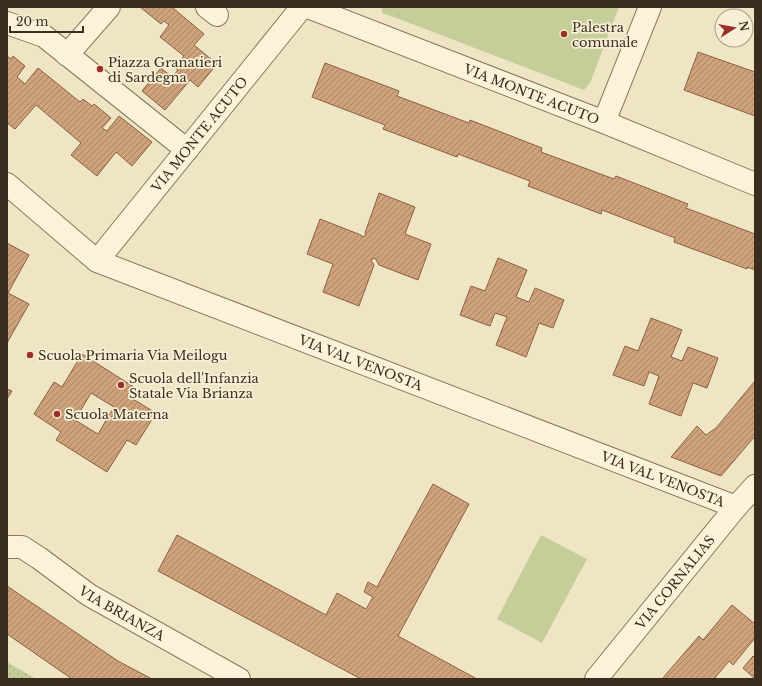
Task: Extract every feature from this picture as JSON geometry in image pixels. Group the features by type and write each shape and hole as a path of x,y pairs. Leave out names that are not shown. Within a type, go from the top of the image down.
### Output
{"street":[{"path":"7,12 11,7"},
{"path":"68,54 108,7"},
{"name":"VIA MONTE ACUTO","path":"97,261 302,7"},
{"name":"VIA MONTE ACUTO","path":"308,7 604,122 755,184"},
{"path":"604,122 650,7"},
{"path":"7,22 44,36 187,150"},
{"name":"VIA VAL VENOSTA","path":"7,184 97,261 736,507"},
{"name":"VIA CORNALIAS","path":"596,679 736,507 755,486"},
{"name":"VIA BRIANZA","path":"7,547 22,548 39,558 89,595 239,679"}],"green space":[{"path":"382,7 403,7 399,19 382,13"},
{"path":"403,7 619,7 590,83 584,90 399,19"},
{"path":"541,535 587,559 542,643 497,619"},
{"path":"7,662 36,679 7,679"}],"building":[{"path":"140,7 174,7 173,8 204,34 194,45 217,64 198,87 190,80 165,110 142,91 161,68 172,77 178,70 174,67 184,56 160,37 169,25 164,21 161,24"},
{"path":"698,52 755,72 755,116 684,90"},
{"path":"7,56 11,59 13,56 25,66 17,77 25,84 38,68 80,102 83,99 92,106 94,104 111,118 102,128 107,131 119,116 152,142 132,166 116,152 97,176 71,155 81,143 36,105 15,129 7,123"},
{"path":"325,63 399,91 397,96 469,123 470,120 542,148 541,152 614,179 616,176 688,204 686,208 755,234 755,270 747,267 747,269 674,242 675,238 602,210 601,214 528,186 530,181 458,154 457,157 383,129 385,125 312,97"},
{"path":"379,193 415,207 405,234 431,244 418,280 379,265 375,258 371,260 374,265 359,306 323,292 333,264 307,254 320,219 361,235 362,237 366,235 365,233"},
{"path":"7,243 29,255 8,293 29,304 7,343"},
{"path":"498,258 527,270 516,297 529,302 535,288 564,300 553,328 539,323 526,357 496,345 507,317 495,313 490,326 460,315 471,286 485,291"},
{"path":"651,318 682,330 671,357 682,361 688,347 718,358 707,388 693,383 681,416 649,404 659,376 649,372 644,386 613,375 625,346 638,351"},
{"name":"Scuola Materna","path":"82,354 134,387 128,396 156,413 136,445 127,440 107,472 56,440 61,432 34,414 54,382 62,387","holes":["91,393 114,407 98,434 75,420"]},
{"path":"755,381 755,436 721,476 671,457 697,426 706,435 716,428"},
{"path":"7,389 12,391 7,399"},
{"path":"433,484 469,504 398,636 477,679 361,679 158,571 177,535 326,615 337,593 366,609 373,597 364,592 368,582 377,587"},
{"path":"7,586 118,661 152,679 72,679 7,634"},
{"path":"732,605 755,624 755,638 733,665 729,661 714,679 662,679 699,636 703,640"},
{"path":"753,656 755,658 755,679 743,668"}],"place":[{"name":"Palestra comunale","path":"564,34"},
{"name":"Piazza Granatieri di Sardegna","path":"100,69"},
{"name":"Scuola Primaria Via Meilogu","path":"30,355"},
{"name":"Scuola dell'Infanzia Statale Via Brianza","path":"121,385"},
{"name":"Scuola Materna","path":"57,414"}]}
